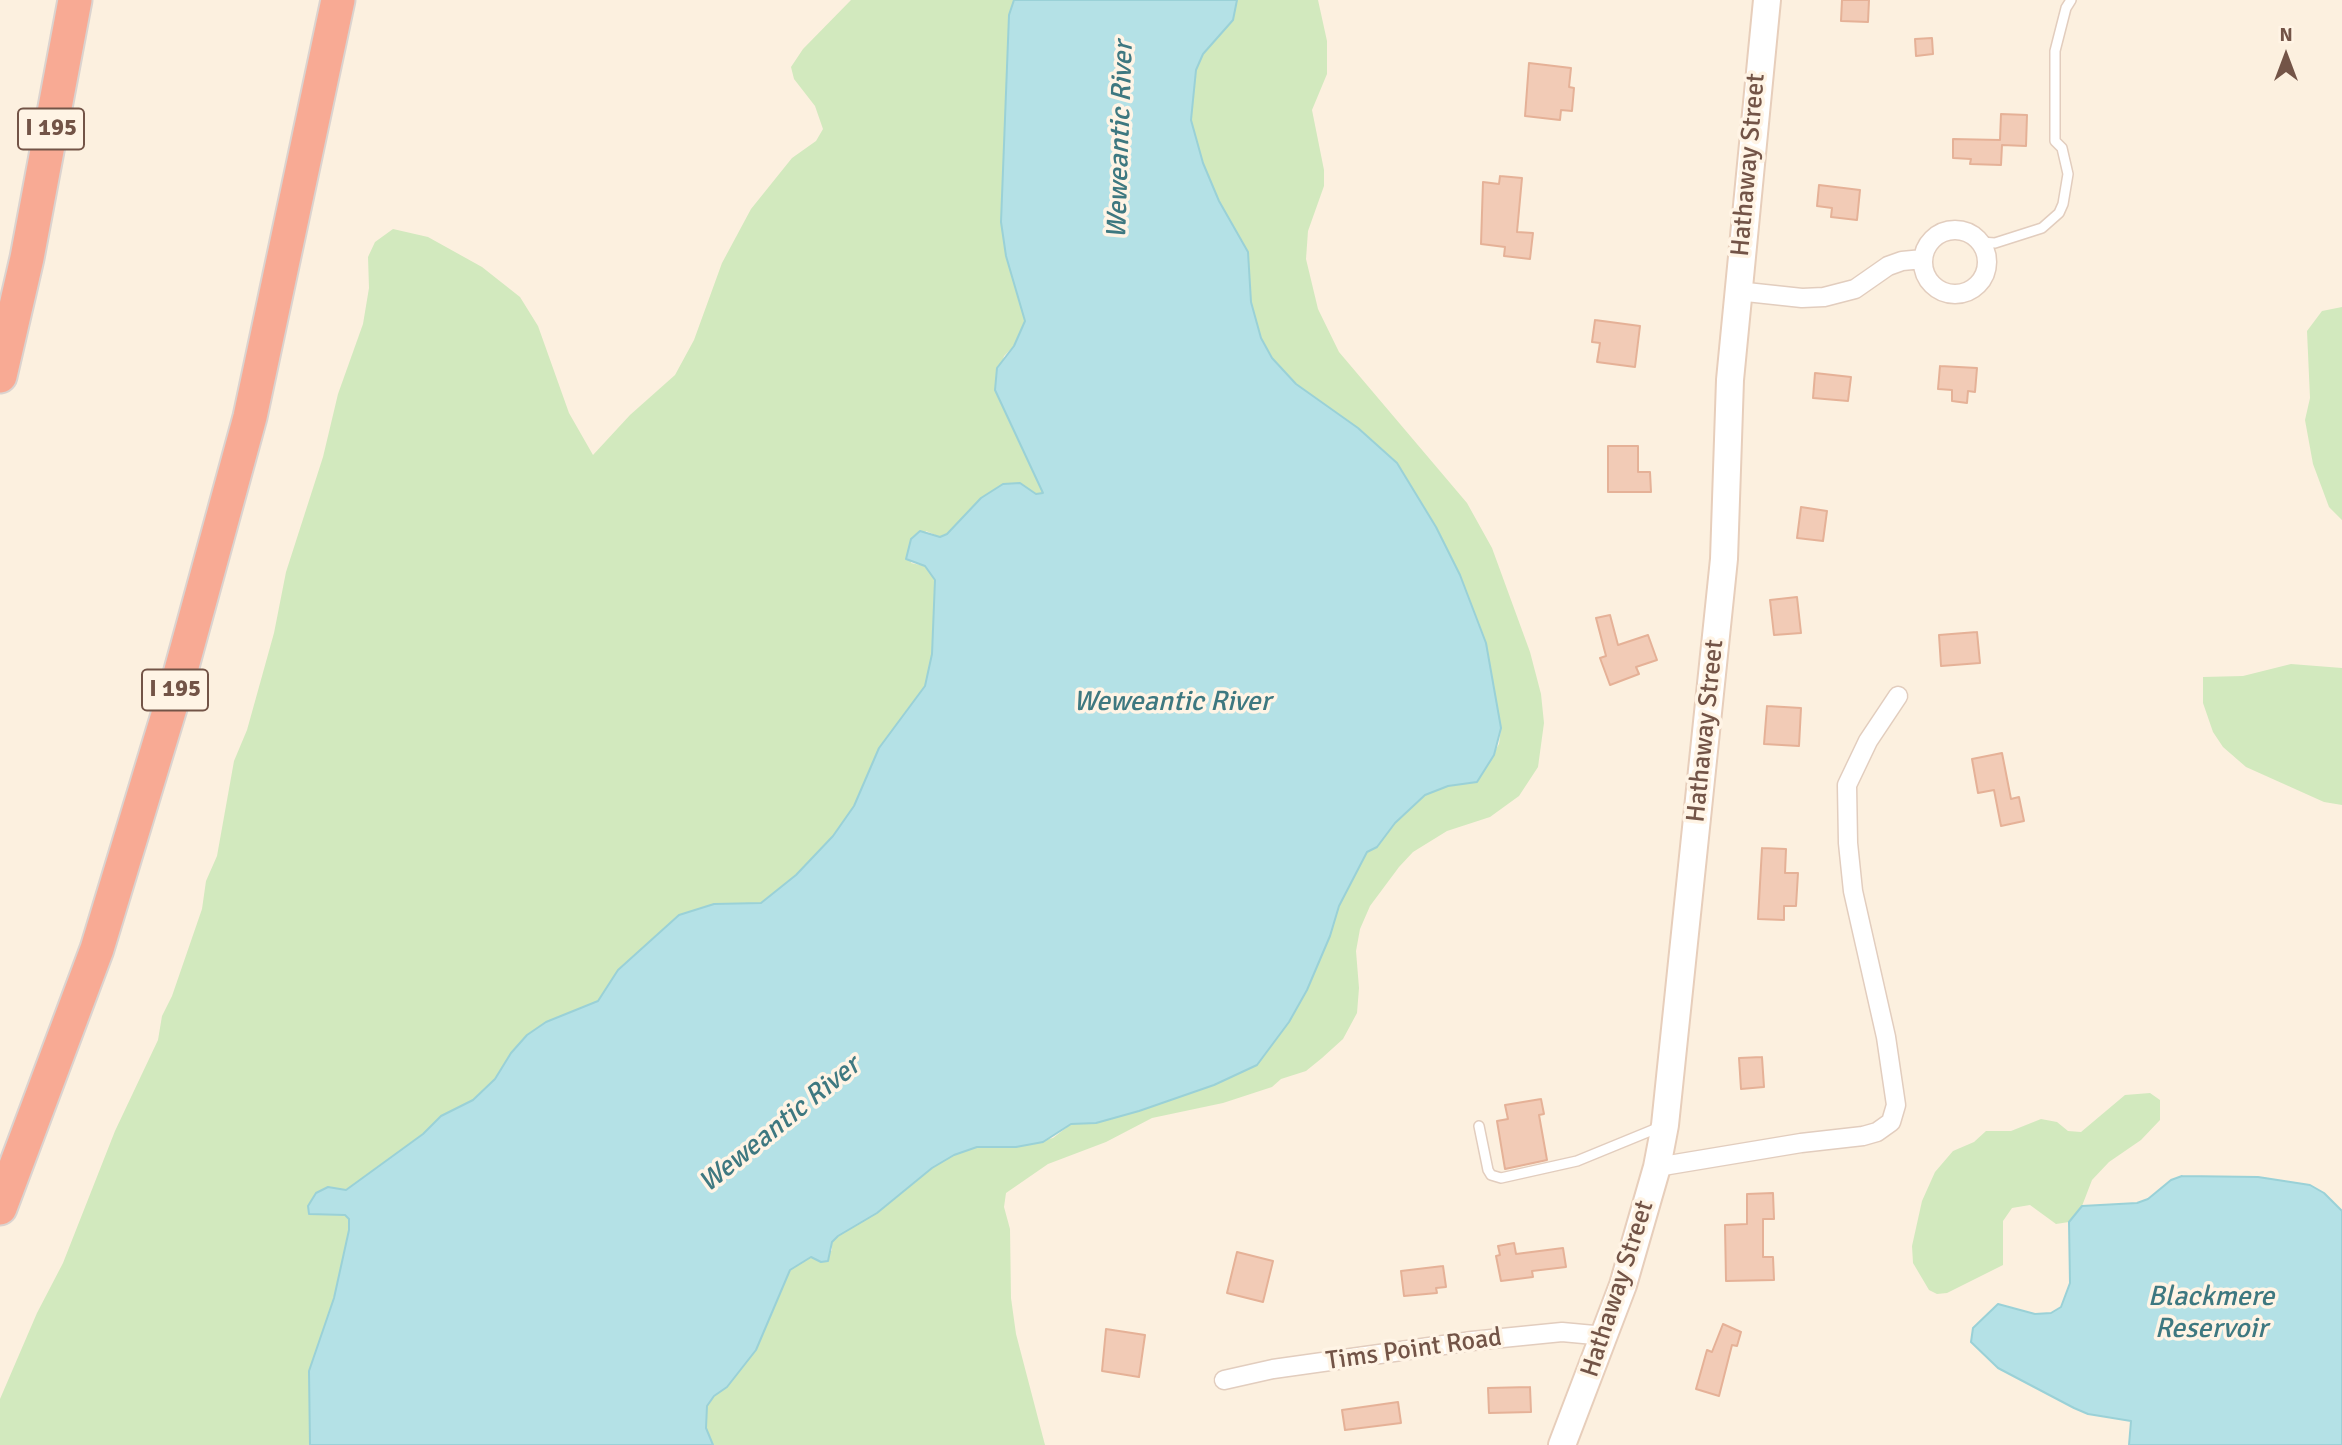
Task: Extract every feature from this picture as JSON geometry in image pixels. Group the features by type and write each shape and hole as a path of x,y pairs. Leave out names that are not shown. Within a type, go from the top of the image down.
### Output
{"highway":[{"name":"I 195","path":"0,376 27,258 75,0"},
{"name":"I 195","path":"0,1208 97,949 177,685 250,417 338,0"}],"street":[{"name":"Hathaway Street","path":"1562,1445 1623,1284 1657,1167 1665,1125 1724,559 1730,380 1767,0"},
{"path":"1951,230 1962,231 1980,242 1987,261 1985,271 1973,288 1953,294 1934,286 1924,269 1923,259 1932,240 1951,230"},
{"path":"1737,291 1802,298 1825,297 1855,289 1888,266 1923,259"},
{"path":"1657,1167 1801,1143 1864,1136 1877,1132 1891,1122 1896,1105 1886,1037 1853,891 1848,843 1847,785 1868,741 1898,696"},
{"name":"Tims Point Road","path":"1224,1380 1273,1369 1472,1341 1562,1332 1605,1336"}],"lane":[{"path":"1980,242 1995,243 2035,231 2059,213 2063,204 2068,174 2062,148 2055,141 2055,51 2066,8 2071,0"},
{"path":"1479,1126 1488,1170 1491,1175 1501,1178 1551,1169 1577,1161 1665,1125"}],"green space":[{"path":"851,0 1014,0 1009,15 1001,222 1006,256 1025,321 1014,346 1004,356 995,390 1043,493 1036,494 1020,483 981,498 947,534 940,537 926,531 911,563 925,566 935,580 932,654 925,686 879,748 854,806 833,836 796,875 761,903 714,904 618,970 598,1001 546,1022 511,1053 495,1079 473,1100 441,1116 423,1134 346,1190 328,1187 349,1219 349,1230 334,1298 309,1371 310,1445 0,1445 0,1399 37,1313 63,1263 115,1131 158,1040 162,1016 172,996 202,909 206,881 217,856 234,761 247,730 274,633 286,572 323,457 338,394 363,324 369,288 368,257 375,242 393,229 428,237 482,267 520,297 538,326 569,413 593,455 630,415 675,375 694,340 722,263 751,209 792,158 816,141 823,129 815,106 794,79 791,67 803,49"},
{"path":"1237,0 1318,0 1327,41 1327,74 1312,110 1324,170 1324,186 1308,231 1306,259 1318,309 1339,352 1467,503 1492,548 1530,652 1541,694 1544,723 1538,767 1519,796 1490,817 1447,831 1413,852 1399,867 1370,906 1360,929 1356,951 1359,988 1357,1013 1343,1039 1306,1071 1281,1079 1272,1087 1223,1103 1152,1118 1106,1142 1048,1164 1006,1193 1004,1207 1010,1229 1011,1298 1016,1334 1045,1445 713,1445 706,1428 707,1406 714,1396 727,1387 756,1350 790,1270 811,1257 821,1262 832,1250 832,1242 838,1236 877,1213 932,1168 954,1155 977,1147 1016,1147 1053,1138 1071,1124 1096,1123 1214,1085 1257,1065 1289,1022 1307,990 1330,936 1339,906 1367,852 1377,847 1395,823 1425,795 1448,786 1477,782 1499,744 1501,728 1486,643 1460,575 1436,527 1358,428 1296,384 1272,358 1261,338 1251,302 1248,252 1219,201 1203,163 1191,120 1196,70 1203,54 1233,20"},
{"path":"2342,307 2342,520 2329,507 2313,464 2305,420 2310,398 2307,331 2322,311"},
{"path":"2291,664 2342,668 2342,805 2324,802 2246,767 2223,747 2213,732 2203,703 2203,677 2243,676"},
{"path":"2150,1093 2160,1100 2160,1120 2141,1140 2109,1162 2092,1180 2082,1206 2069,1222 2056,1224 2030,1205 2012,1208 2003,1221 2003,1265 1947,1293 1937,1294 1929,1290 1913,1263 1912,1246 1922,1201 1935,1172 1953,1151 1974,1142 1986,1131 2011,1131 2041,1119 2057,1122 2068,1131 2081,1132 2125,1095"}],"water":[{"name":"Weweantic River","path":"1014,0 1237,0 1233,20 1203,54 1196,70 1191,120 1203,163 1219,201 1248,252 1251,302 1261,338 1272,358 1296,384 1358,428 1397,463 1436,527 1460,575 1486,643 1501,728 1494,755 1477,782 1448,786 1425,795 1395,823 1377,847 1367,852 1339,906 1330,936 1307,990 1289,1022 1257,1065 1214,1085 1139,1111 1096,1123 1071,1124 1043,1142 1016,1147 977,1147 954,1155 932,1168 877,1213 838,1236 832,1242 828,1261 821,1262 811,1257 790,1270 756,1350 727,1387 714,1396 707,1406 706,1428 713,1445 310,1445 309,1371 334,1298 349,1230 349,1219 345,1215 309,1214 308,1206 316,1193 328,1187 346,1190 423,1134 441,1116 473,1100 495,1079 511,1053 527,1035 546,1022 598,1001 618,970 679,915 714,904 761,903 796,875 833,836 854,806 879,748 925,686 932,654 935,580 925,566 906,559 911,539 920,531 940,537 947,534 981,498 1003,484 1020,483 1036,494 1043,493 995,390 997,368 1014,346 1025,321 1006,256 1001,222 1009,15"},
{"name":"Blackmere Reservoir","path":"2182,1176 2258,1177 2310,1185 2324,1193 2342,1211 2342,1445 2129,1445 2131,1421 2088,1414 2074,1408 1998,1368 1971,1342 1973,1328 1998,1304 2035,1314 2051,1313 2061,1307 2070,1283 2069,1222 2082,1206 2137,1203 2148,1199 2171,1180"}],"building":[{"path":"1842,0 1869,0 1868,22 1841,21"},
{"path":"1932,38 1933,54 1916,56 1915,39"},
{"path":"1529,63 1571,68 1569,87 1574,88 1572,111 1561,110 1560,120 1525,116"},
{"path":"2001,114 2027,115 2026,146 2002,145 2001,165 1970,164 1971,159 1953,158 1953,139 2000,140"},
{"path":"1500,176 1522,178 1517,232 1533,233 1530,259 1504,256 1505,247 1481,244 1483,182 1499,184"},
{"path":"1819,185 1860,190 1857,220 1831,217 1832,208 1817,206"},
{"path":"1595,320 1640,326 1635,367 1597,362 1600,343 1592,342"},
{"path":"1940,366 1977,368 1975,392 1968,391 1967,403 1952,401 1952,390 1938,389"},
{"path":"1815,373 1851,377 1848,401 1813,398"},
{"path":"1608,446 1638,446 1638,472 1650,472 1651,492 1608,492"},
{"path":"1801,507 1827,511 1823,541 1797,538"},
{"path":"1797,597 1801,633 1774,635 1770,600"},
{"path":"1610,615 1618,645 1648,635 1657,660 1636,667 1639,674 1610,685 1600,658 1606,656 1596,618"},
{"path":"1977,632 1980,663 1941,666 1939,635"},
{"path":"1767,706 1801,708 1799,746 1764,744"},
{"path":"2002,753 2011,799 2019,797 2024,821 2001,826 1994,790 1978,793 1972,759"},
{"path":"1762,848 1786,849 1785,873 1798,873 1796,906 1784,906 1784,920 1758,919"},
{"path":"1762,1057 1764,1087 1741,1089 1739,1058"},
{"path":"1541,1099 1544,1114 1539,1115 1547,1160 1505,1169 1497,1121 1508,1119 1505,1105"},
{"path":"1773,1193 1774,1219 1763,1219 1763,1257 1773,1257 1774,1280 1726,1281 1725,1225 1747,1224 1747,1194"},
{"path":"1514,1243 1516,1254 1563,1248 1566,1267 1532,1271 1533,1277 1501,1281 1496,1256 1500,1255 1498,1246"},
{"path":"1237,1252 1273,1261 1263,1302 1227,1293"},
{"path":"1443,1266 1446,1287 1436,1288 1437,1293 1404,1296 1401,1271"},
{"path":"1723,1324 1741,1332 1737,1346 1732,1345 1719,1396 1696,1389 1707,1350 1712,1352"},
{"path":"1106,1329 1145,1335 1139,1377 1102,1371"},
{"path":"1530,1387 1531,1412 1489,1413 1488,1388"},
{"path":"1398,1402 1401,1423 1345,1430 1342,1410"}]}
